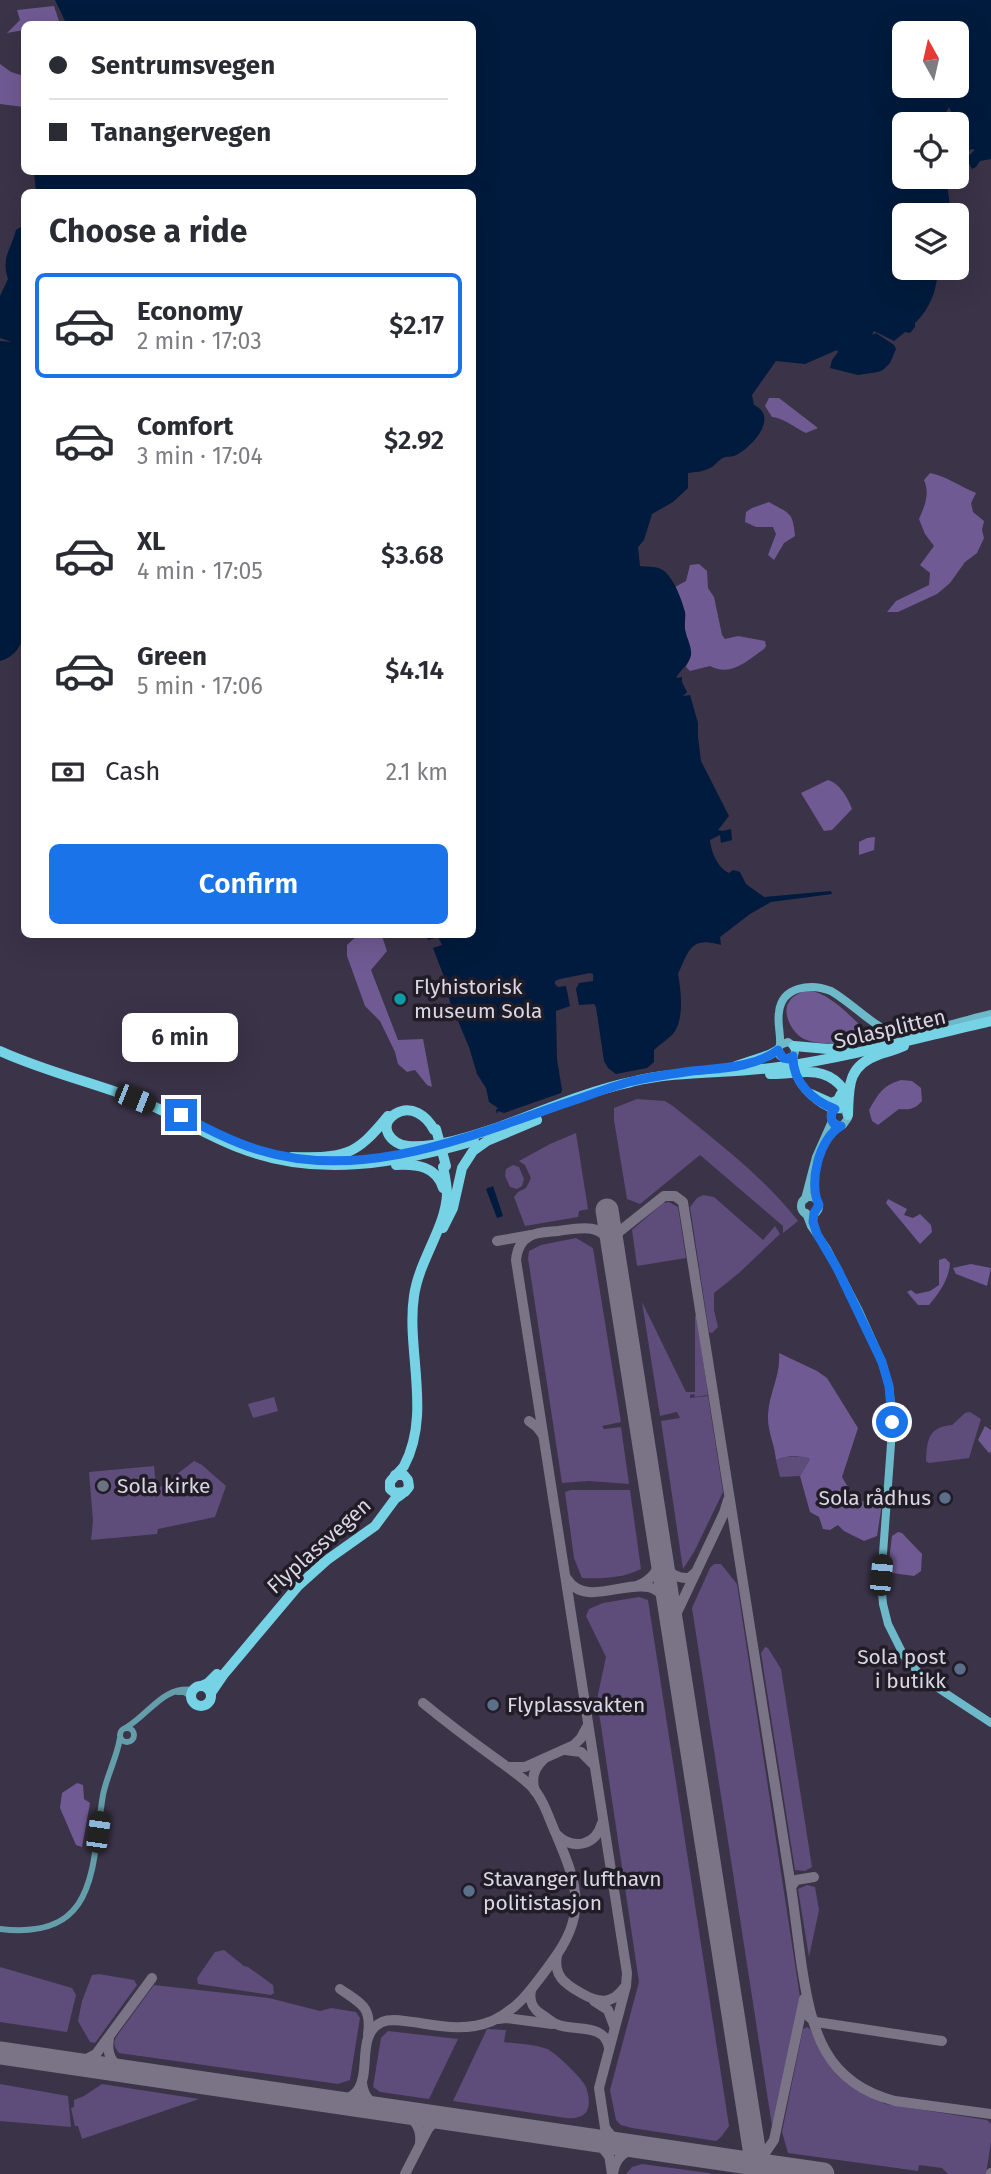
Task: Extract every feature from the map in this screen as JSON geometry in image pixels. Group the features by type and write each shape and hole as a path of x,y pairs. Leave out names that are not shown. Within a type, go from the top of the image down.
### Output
{"highway":[{"name":"Solasplitten","path":"791,1059 901,1044 991,1023"},
{"path":"673,1075 754,1070 828,1049 901,1044"},
{"path":"837,1114 857,1068 870,1058 901,1044"},
{"path":"0,1049 152,1100 244,1145 288,1157 321,1161 369,1159 428,1149 619,1085 747,1064 769,1055 791,1059"},
{"path":"0,1049 150,1105 242,1149 274,1159 342,1169 404,1164 425,1167 436,1174 442,1184 442,1217"},
{"path":"770,1074 791,1059"},
{"path":"321,1165 362,1164 411,1157 473,1141 617,1092 650,1084 812,1071 830,1076 844,1091 845,1098 837,1114"},
{"path":"811,1094 828,1102 836,1102 841,1092 838,1083"},
{"path":"288,1157 327,1157 348,1152 370,1138 391,1113 403,1107 417,1108 424,1112 435,1129 450,1194 443,1228"},
{"path":"435,1129 422,1115 410,1111 397,1113 387,1127 389,1137 393,1141 410,1146 475,1135"},
{"path":"443,1228 453,1208 460,1176 469,1156 487,1141 519,1129 527,1123"},
{"path":"442,1217 447,1193 444,1167"},
{"name":"Flyplassvegen","path":"196,1691 215,1676 304,1574 372,1522 388,1500 390,1482 406,1460 416,1418 413,1321 416,1284 442,1217"},
{"name":"Flyplassvegen","path":"211,1693 298,1586 327,1560 374,1526 395,1499 408,1490 408,1469 419,1431 422,1408 418,1300 426,1267 443,1228"},
{"path":"396,1475 404,1475 408,1480"},
{"name":"Flyplassvegen","path":"390,1489 402,1494"},
{"path":"209,1689 211,1693 210,1701 204,1706 196,1704 196,1691 209,1689"}],"main road":[{"path":"810,1213 818,1208 813,1188 821,1152 834,1130 847,1121 802,1087 779,1027 779,1007 790,993 802,987 822,988 836,993 880,1027 900,1031 916,1031 991,1014"},
{"path":"791,1059 803,1093 837,1114 841,1126"},
{"path":"837,1114 818,1151 802,1207 810,1213 811,1226 837,1268 887,1374 892,1414 881,1581 885,1615 898,1647 917,1672 932,1686 991,1726"},
{"path":"805,1199 816,1199"},
{"path":"0,1929 22,1931 48,1927 65,1917 80,1902 92,1874 104,1793 121,1730 137,1721 169,1693 177,1689 196,1691"},
{"path":"118,1749 133,1738 137,1721"},
{"path":"127,1727 134,1733"},
{"path":"120,1738 128,1742"}],"shaded area":[{"path":"54,6 59,21 21,21 21,31 7,33 20,20 17,10"},
{"path":"0,64 21,75 21,107 0,104"},
{"path":"769,398 779,398 818,428 806,433 772,417 765,406"},
{"path":"930,473 976,493 971,503 973,512 984,521 984,538 977,553 965,562 950,583 937,594 898,612 887,612 896,601 929,585 930,573 920,565 934,546 919,519 927,495 924,480"},
{"path":"769,502 789,514 795,536 784,543 774,560 768,555 776,534 773,527 756,527 745,522 746,512"},
{"path":"699,564 707,571 708,588 714,597 725,639 738,636 765,641 764,649 732,669 710,666 690,671 686,667 691,655 685,631 685,612 675,587 686,581 690,565"},
{"path":"828,780 843,792 852,809 832,830 824,831 801,793"},
{"path":"875,837 874,850 859,855 859,842"},
{"path":"355,938 383,939 387,951 371,970 398,1040 423,1039 432,1087 427,1085 415,1070 407,1072 398,1064 380,1021 365,1006 347,956 347,945"},
{"path":"807,990 823,995 837,1004 862,1027 862,1033 850,1040 834,1043 818,1043 800,1036 789,1023 786,1012 789,1002 797,994"},
{"path":"901,1080 912,1081 921,1088 922,1101 912,1108 899,1109 878,1125 872,1121 869,1110 882,1091"},
{"path":"637,1099 665,1101 673,1106 755,1174 798,1221 783,1233 783,1226 700,1155 640,1204 627,1199 614,1108"},
{"path":"576,1133 588,1209 579,1211 578,1217 525,1226 514,1197 526,1188 531,1178 525,1165 519,1161"},
{"path":"513,1165 519,1167 524,1179 522,1186 517,1189 510,1187 505,1176 506,1169"},
{"path":"703,1195 714,1197 763,1240 775,1226 780,1234 714,1293 718,1327 712,1333 709,1332 690,1207"},
{"path":"888,1199 907,1209 904,1215 913,1218 920,1214 931,1225 932,1232 920,1244 886,1203"},
{"path":"669,1202 678,1207 686,1258 637,1266 632,1230 663,1203"},
{"path":"576,1238 593,1248 621,1422 602,1426 604,1429 621,1427 629,1484 589,1481 562,1483 528,1258 529,1251 541,1245"},
{"path":"945,1258 950,1263 943,1285 929,1305 918,1305 907,1292 911,1290 916,1294 930,1291 939,1285 939,1260"},
{"path":"971,1264 991,1268 987,1286 956,1274 953,1268"},
{"path":"642,1302 686,1392 695,1392 695,1315 697,1318 708,1395 695,1397 694,1394 690,1395 690,1398 708,1396 723,1492 683,1569 661,1421 680,1418 677,1412 660,1416"},
{"path":"779,1353 827,1378 858,1428 842,1477 852,1494 852,1500 882,1504 877,1536 864,1541 838,1525 830,1530 823,1529 819,1517 810,1512 800,1476 810,1459 793,1456 776,1460 768,1415"},
{"path":"274,1397 278,1411 253,1418 248,1404"},
{"path":"970,1412 981,1419 969,1458 929,1463 926,1461 928,1441 933,1432 952,1425 965,1413"},
{"path":"985,1426 991,1430 989,1453 978,1440"},
{"path":"803,1456 810,1459 800,1476 780,1477 776,1460"},
{"path":"194,1461 226,1486 215,1517 158,1529 157,1534 91,1540 93,1521 89,1472 154,1466 156,1486 159,1488"},
{"path":"630,1490 641,1569 612,1577 582,1578 574,1558 565,1492"},
{"path":"898,1532 922,1554 921,1571 914,1576 892,1573 888,1569 892,1536"},
{"path":"714,1564 721,1564 737,1584 800,1997 772,2126 692,1608"},
{"path":"639,1597 648,1600 729,2126 716,2141 621,2125 616,2120 610,2090 639,1982 597,1699 606,1657 586,1616 589,1609 603,1603"},
{"path":"765,1647 781,1669 812,1867 805,1871 795,1870 761,1653"},
{"path":"77,1783 83,1785 84,1799 90,1803 82,1847 76,1845 60,1808 62,1793"},
{"path":"807,1885 815,1887 819,1910 809,1957 798,1889"},
{"path":"224,1950 273,1985 274,1993 271,1995 198,1984 197,1978 215,1952"},
{"path":"0,1967 72,1988 76,1995 67,2032 0,2022"},
{"path":"92,1975 134,1980 137,1985 95,2043 90,2042 78,2021"},
{"path":"154,1985 269,1998 320,2011 331,2008 356,2012 360,2018 350,2080 338,2084 119,2053 114,2045 116,2037"},
{"path":"807,2027 825,2059 836,2072 861,2092 885,2104 987,2120 991,2124 991,2142 986,2174 948,2174 942,2168 919,2165 918,2171 788,2153 782,2132 803,2029"},
{"path":"487,2029 506,2030 504,2042 542,2047 562,2060 586,2087 589,2105 584,2114 566,2118 453,2101"},
{"path":"388,2031 458,2039 429,2099 380,2092 373,2087 381,2038"},
{"path":"0,2084 68,2096 71,2127 0,2121"},
{"path":"102,2084 199,2099 82,2139 78,2126 75,2126 71,2108 74,2107 74,2100"},
{"path":"642,2164 711,2174 626,2174 632,2167"}],"water":[{"path":"55,0 991,0 991,159 980,161 972,169 969,164 969,155 975,150 969,150 969,112 951,112 949,107 946,112 892,112 892,189 948,189 950,203 892,203 892,280 937,280 932,298 915,327 910,333 905,332 894,341 874,331 872,335 876,333 896,349 890,363 878,372 858,375 830,368 837,350 805,364 776,361 752,395 754,405 761,410 764,417 764,425 755,440 741,452 724,457 710,468 688,473 688,488 673,502 652,514 644,540 638,547 640,566 656,567 665,572 676,588 685,612 685,629 691,655 676,678 682,677 687,692 683,696 690,695 698,723 701,761 729,816 718,830 731,829 732,840 721,843 720,835 710,840 716,859 729,873 733,870 740,872 746,884 764,897 831,891 832,894 771,902 720,937 721,945 703,942 692,947 678,974 681,1006 679,1022 672,1035 654,1050 654,1062 647,1068 616,1074 608,1068 604,1061 596,1007 594,1004 579,1005 576,989 579,983 593,981 593,974 555,981 558,987 566,986 570,1006 556,1011 561,1093 504,1113 498,1111 497,1114 498,1108 489,1102 486,1088 477,1074 433,948 442,945 438,938 476,938 476,189 36,189 34,175 476,175 476,21 65,21"},
{"path":"21,227 21,643 9,657 0,661 0,341 12,342 0,338 0,296 8,279 6,265 16,230"},
{"path":"493,1186 503,1216 497,1218 486,1189"}],"taxiway":[{"path":"612,1246 620,1231 664,1196 675,1196 683,1202 791,1887"},
{"path":"612,1246 602,1233 589,1228 543,1232 521,1243 516,1260 627,1973 626,1986 599,2088 612,2174"},
{"path":"497,1241 531,1235"},
{"path":"529,1421 543,1435"},
{"path":"672,1623 728,1500"},
{"path":"637,1586 654,1574 661,1554"},
{"path":"662,1564 671,1573 681,1577 689,1578 696,1572"},
{"path":"567,1579 578,1589 591,1592 637,1586 651,1588 662,1595 670,1611"},
{"path":"331,2102 348,2098 358,2090 363,2080 367,2041 372,2030 382,2022 398,2020 462,2027 492,2021 510,2010 525,1996 563,1946 575,1914 576,1900 570,1869 536,1792 519,1775 423,1703"},
{"path":"509,1767 525,1767 574,1745 587,1727"},
{"path":"565,1750 581,1752 593,1764"},
{"path":"535,1791 534,1774 543,1760"},
{"path":"557,1835 570,1843 584,1843 595,1836 602,1823"},
{"path":"814,1877 796,1880 791,1887 811,2013 817,2033 837,2068 852,2082 871,2093 895,2101 991,2114"},
{"path":"557,1955 557,1969 562,1979 587,1996 610,2000 624,1988"},
{"path":"63,2062 85,2060 96,2054 152,1978"},
{"path":"340,1989 363,2006 368,2017 368,2034"},
{"path":"531,1990 532,2004 541,2014 563,2026 595,2031 606,2040 609,2048"},
{"path":"757,2165 774,2140 804,1999"},
{"path":"594,2001 608,2010 614,2026"},
{"path":"809,2017 816,2022 942,2041"},
{"path":"498,2019 552,2024"},
{"path":"109,2039 111,2058 125,2071"},
{"path":"362,2083 370,2101 387,2110"},
{"path":"398,2112 415,2123 420,2132 420,2143"},
{"path":"405,2174 428,2129 435,2121 446,2119"},
{"path":"606,2129 614,2139 625,2145"},
{"path":"590,2140 600,2145 608,2155"},
{"path":"613,2173 622,2155 641,2147"}],"runway":[{"path":"607,1210 758,2174"},
{"path":"0,2053 823,2174"}],"place":[{"name":"Flyhistorisk museum Sola","path":"400,999"},
{"name":"Sola kirke","path":"103,1486"},
{"name":"Sola rådhus","path":"945,1498"},
{"name":"Sola post i butikk","path":"960,1669"},
{"name":"Flyplassvakten","path":"493,1705"},
{"name":"Stavanger lufthavn politistasjon","path":"469,1891"}],"route":[{"path":"181,1115 226,1138 261,1151 321,1161 369,1159 443,1145 646,1078 747,1064 778,1050 783,1058 789,1059 793,1056 802,1087 835,1109 831,1113 831,1119 834,1124 841,1126 831,1134 819,1158 813,1188 819,1205 813,1222 858,1309 887,1374 892,1422"}]}
